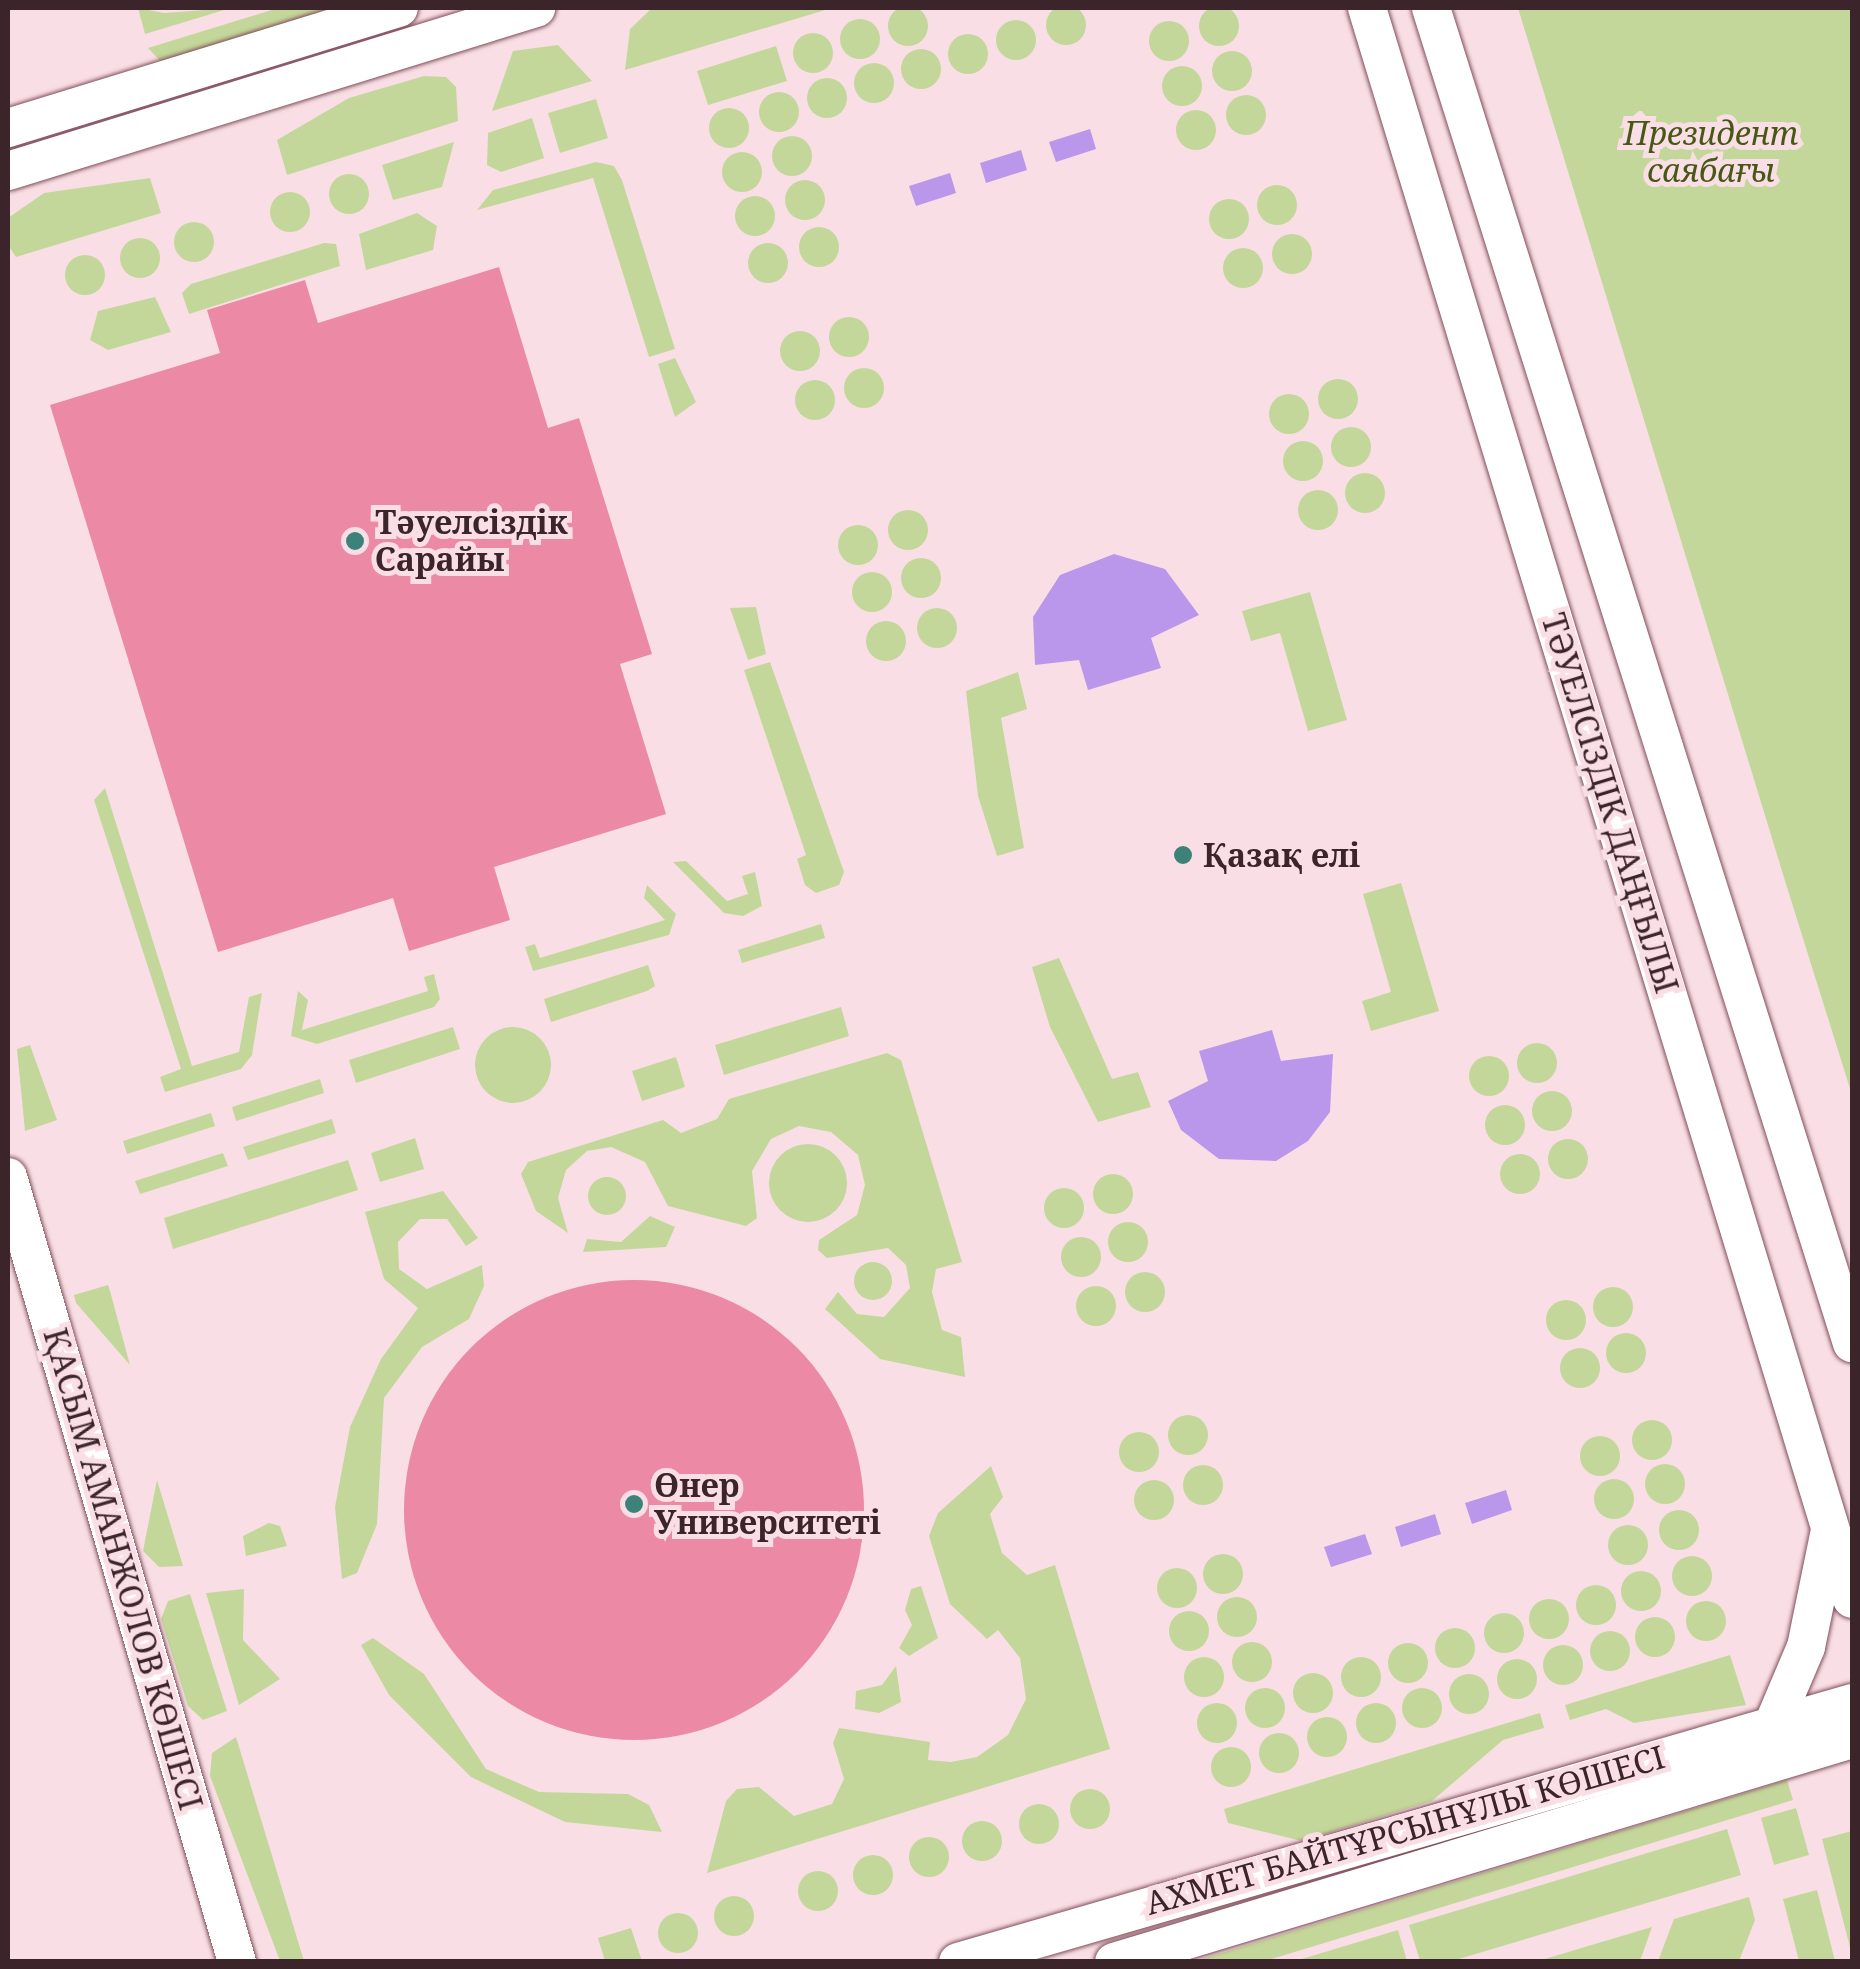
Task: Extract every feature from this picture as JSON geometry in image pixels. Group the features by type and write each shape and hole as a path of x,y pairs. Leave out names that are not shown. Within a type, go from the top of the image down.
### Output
{"main road":[{"path":"8,128 399,8"},
{"path":"8,171 536,8"},
{"name":"ТӘУЕЛСІЗДІК ДАҢҒЫЛЫ","path":"1367,8 1852,1599"},
{"name":"ТӘУЕЛСІЗДІК ДАҢҒЫЛЫ","path":"1431,8 1852,1343"},
{"name":"ҚАСЫМ АМАНЖОЛОВ КӨШЕСІ","path":"8,1177 238,1962"},
{"path":"1775,1720 1806,1646 1830,1528"},
{"name":"АХМЕТ БАЙТҰРСЫНҰЛЫ КӨШЕСІ","path":"958,1962 1775,1720 1852,1703"},
{"name":"АХМЕТ БАЙТҰРСЫНҰЛЫ КӨШЕСІ","path":"1114,1962 1852,1739"},
{"path":"206,1861 216,1962"},
{"path":"206,1861 256,1962"}],"green space":[{"path":"1066,5 1080,11 1086,25 1080,39 1066,45 1052,39 1046,25 1052,11"},
{"path":"908,6 922,12 928,26 922,40 908,46 894,40 888,26 894,12"},
{"path":"1219,6 1233,12 1239,26 1233,40 1219,46 1205,40 1199,26 1205,12"},
{"path":"138,8 164,13 231,8 145,34"},
{"path":"278,8 353,8 162,63 148,48"},
{"path":"652,8 832,8 625,70 630,29"},
{"name":"Президент саябағы","path":"1518,8 1852,8 1852,1095 1786,884"},
{"path":"860,19 874,25 880,39 874,53 860,59 846,53 840,39 846,25"},
{"path":"1016,20 1030,26 1036,40 1030,54 1016,60 1002,54 996,40 1002,26"},
{"path":"1169,21 1183,27 1189,41 1183,55 1169,61 1155,55 1149,41 1155,27"},
{"path":"813,33 827,39 833,53 827,67 813,73 799,67 793,53 799,39"},
{"path":"968,34 982,40 988,54 982,68 968,74 954,68 948,54 954,40"},
{"path":"558,45 592,81 492,111 513,51"},
{"path":"776,46 787,81 708,105 697,71"},
{"path":"921,49 935,55 941,69 935,83 921,89 907,83 901,69 907,55"},
{"path":"1232,51 1246,57 1252,71 1246,85 1232,91 1218,85 1212,71 1218,57"},
{"path":"874,63 888,69 894,83 888,97 874,103 860,97 854,83 860,69"},
{"path":"1182,66 1196,72 1202,86 1196,100 1182,106 1168,100 1162,86 1168,72"},
{"path":"424,76 446,77 456,87 458,121 287,175 277,140 349,98"},
{"path":"827,78 841,84 847,98 841,112 827,118 813,112 807,98 813,84"},
{"path":"779,92 793,98 799,112 793,126 779,132 765,126 759,112 765,98"},
{"path":"1246,95 1260,101 1266,115 1260,129 1246,135 1232,129 1226,115 1232,101"},
{"path":"596,99 608,138 560,153 548,113"},
{"path":"729,108 743,114 749,128 743,142 729,148 715,142 709,128 715,114"},
{"path":"1196,110 1210,116 1216,130 1210,144 1196,150 1182,144 1176,130 1182,116"},
{"path":"532,118 544,158 501,172 487,165 488,133"},
{"path":"792,136 806,142 812,156 806,170 792,176 778,170 772,156 778,142"},
{"path":"454,142 442,187 393,200 382,165"},
{"path":"742,152 756,158 762,172 756,186 742,192 728,186 722,172 728,158"},
{"path":"596,162 614,166 622,180 675,349 649,357 593,178 477,210 493,190"},
{"path":"349,174 363,180 369,194 363,208 349,214 335,208 329,194 335,180"},
{"path":"150,178 161,213 16,257 8,245 8,218 44,193"},
{"path":"805,180 819,186 825,200 819,214 805,220 791,214 785,200 791,186"},
{"path":"1277,185 1291,191 1297,205 1291,219 1277,225 1263,219 1257,205 1263,191"},
{"path":"290,192 304,198 310,212 304,226 290,232 276,226 270,212 276,198"},
{"path":"755,196 769,202 775,216 769,230 755,236 741,230 735,216 741,202"},
{"path":"1229,199 1243,205 1249,219 1243,233 1229,239 1215,233 1209,219 1215,205"},
{"path":"417,213 437,226 433,250 366,270 359,234"},
{"path":"194,222 208,228 214,242 208,256 194,262 180,256 174,242 180,228"},
{"path":"819,227 833,233 839,247 833,261 819,267 805,261 799,247 805,233"},
{"path":"1292,234 1306,240 1312,254 1306,268 1292,274 1278,268 1272,254 1278,240"},
{"path":"140,238 154,244 160,258 154,272 140,278 126,272 120,258 126,244"},
{"path":"324,243 336,244 340,266 189,314 182,293 191,284"},
{"path":"768,243 782,249 788,263 782,277 768,283 754,277 748,263 754,249"},
{"path":"1243,248 1257,254 1263,268 1257,282 1243,288 1229,282 1223,268 1229,254"},
{"path":"85,255 99,261 105,275 99,289 85,295 71,289 65,275 71,261"},
{"path":"155,297 171,332 108,350 90,340 98,311"},
{"path":"849,317 863,323 869,337 863,351 849,357 835,351 829,337 835,323"},
{"path":"800,331 814,337 820,351 814,365 800,371 786,365 780,351 786,337"},
{"path":"675,358 696,402 675,417 658,364"},
{"path":"864,368 878,374 884,388 878,402 864,408 850,402 844,388 850,374"},
{"path":"1338,379 1352,385 1358,399 1352,413 1338,419 1324,413 1318,399 1324,385"},
{"path":"815,380 829,386 835,400 829,414 815,420 801,414 795,400 801,386"},
{"path":"1289,394 1303,400 1309,414 1303,428 1289,434 1275,428 1269,414 1275,400"},
{"path":"1351,427 1365,433 1371,447 1365,461 1351,467 1337,461 1331,447 1337,433"},
{"path":"1303,441 1317,447 1323,461 1317,475 1303,481 1289,475 1283,461 1289,447"},
{"path":"1365,473 1379,479 1385,493 1379,507 1365,513 1351,507 1345,493 1351,479"},
{"path":"1318,490 1332,496 1338,510 1332,524 1318,530 1304,524 1298,510 1304,496"},
{"path":"908,510 922,516 928,530 922,544 908,550 894,544 888,530 894,516"},
{"path":"858,525 872,531 878,545 872,559 858,565 844,559 838,545 844,531"},
{"path":"921,558 935,564 941,578 935,592 921,598 907,592 901,578 907,564"},
{"path":"872,572 886,578 892,592 886,606 872,612 858,606 852,592 858,578"},
{"path":"1310,592 1347,720 1308,731 1280,633 1251,641 1242,611"},
{"path":"756,607 766,654 748,660 730,608"},
{"path":"937,608 951,614 957,628 951,642 937,648 923,642 917,628 923,614"},
{"path":"886,621 900,627 906,641 900,655 886,661 872,655 866,641 872,627"},
{"path":"770,662 844,872 839,885 816,893 805,885 797,859 806,855 744,670"},
{"path":"1018,672 1027,709 1001,718 1024,848 997,856 978,796 966,691"},
{"path":"105,788 192,1066 239,1052 249,997 262,993 252,1055 241,1069 165,1092 160,1077 181,1069 94,800"},
{"path":"686,861 727,901 748,894 742,876 755,872 762,906 743,916 724,913 673,862"},
{"path":"1401,883 1439,1011 1371,1031 1362,1001 1391,992 1363,894"},
{"path":"647,885 676,914 669,935 533,971 525,947 535,944 540,958 665,920 644,898"},
{"path":"821,924 825,938 742,963 738,950"},
{"path":"1059,958 1112,1079 1138,1072 1151,1107 1098,1122 1050,1027 1032,967"},
{"path":"648,965 655,986 647,991 551,1022 544,999"},
{"path":"434,974 440,999 434,1007 317,1044 291,1036 298,991 308,1000 302,1030 428,991 424,977"},
{"path":"841,1007 849,1036 724,1075 715,1045"},
{"path":"453,1027 460,1049 356,1083 349,1060"},
{"path":"513,1027 540,1038 551,1065 540,1092 513,1103 486,1092 475,1065 486,1038"},
{"path":"1537,1043 1551,1049 1557,1063 1551,1077 1537,1083 1523,1077 1517,1063 1523,1049"},
{"path":"30,1045 57,1120 25,1131 17,1049"},
{"path":"887,1053 901,1060 962,1262 936,1269 932,1292 942,1330 961,1337 965,1377 880,1359 825,1309 838,1292 857,1314 884,1317 910,1288 906,1265 888,1248 827,1258 818,1250 819,1240 857,1215 865,1185 858,1155 831,1132 799,1126 771,1139 752,1171 757,1218 746,1226 668,1206 645,1162 611,1147 587,1151 566,1170 558,1198 568,1233 536,1211 521,1174 528,1162 663,1120 681,1133 717,1119 729,1099"},
{"path":"1489,1056 1503,1062 1509,1076 1503,1090 1489,1096 1475,1090 1469,1076 1475,1062"},
{"path":"676,1057 685,1087 642,1101 632,1071"},
{"path":"320,1079 324,1093 236,1121 232,1107"},
{"path":"1552,1091 1566,1097 1572,1111 1566,1125 1552,1131 1538,1125 1532,1111 1538,1097"},
{"path":"1505,1105 1519,1111 1525,1125 1519,1139 1505,1145 1491,1139 1485,1125 1491,1111"},
{"path":"211,1113 215,1126 127,1154 123,1141"},
{"path":"332,1119 336,1133 248,1160 243,1147"},
{"path":"415,1138 424,1169 380,1182 371,1153"},
{"path":"1568,1139 1582,1145 1588,1159 1582,1173 1568,1179 1554,1173 1548,1159 1554,1145"},
{"path":"800,1144 816,1144 841,1161 847,1183 841,1205 830,1216 816,1222 800,1222 775,1205 769,1191 769,1175 786,1150"},
{"path":"223,1153 228,1166 140,1194 135,1181"},
{"path":"1520,1154 1534,1160 1540,1174 1534,1188 1520,1194 1506,1188 1500,1174 1506,1160"},
{"path":"348,1160 358,1190 173,1249 164,1218"},
{"path":"1113,1174 1127,1180 1133,1194 1127,1208 1113,1214 1099,1208 1093,1194 1099,1180"},
{"path":"607,1177 620,1183 626,1196 620,1209 607,1215 594,1209 588,1196 594,1183"},
{"path":"1064,1188 1078,1194 1084,1208 1078,1222 1064,1228 1050,1222 1044,1208 1050,1194"},
{"path":"443,1191 478,1238 466,1246 447,1219 420,1219 398,1242 399,1269 427,1289 482,1265 484,1286 469,1319 422,1347 384,1398 377,1524 357,1573 342,1579 335,1507 350,1427 381,1359 418,1308 384,1279 365,1212"},
{"path":"650,1216 675,1227 666,1247 583,1252 587,1239 621,1242"},
{"path":"1128,1222 1142,1228 1148,1242 1142,1256 1128,1262 1114,1256 1108,1242 1114,1228"},
{"path":"1081,1237 1095,1243 1101,1257 1095,1271 1081,1277 1067,1271 1061,1257 1067,1243"},
{"path":"873,1262 886,1268 892,1281 886,1294 873,1300 860,1294 854,1281 860,1268"},
{"path":"1145,1272 1159,1278 1165,1292 1159,1306 1145,1312 1131,1306 1125,1292 1131,1278"},
{"path":"108,1285 130,1365 76,1303 74,1295"},
{"path":"1096,1286 1110,1292 1116,1306 1110,1320 1096,1326 1082,1320 1076,1306 1082,1292"},
{"path":"1613,1287 1627,1293 1633,1307 1627,1321 1613,1327 1599,1321 1593,1307 1599,1293"},
{"path":"1566,1300 1580,1306 1586,1320 1580,1334 1566,1340 1552,1334 1546,1320 1552,1306"},
{"path":"1626,1333 1640,1339 1646,1353 1640,1367 1626,1373 1612,1367 1606,1353 1612,1339"},
{"path":"1580,1348 1594,1354 1600,1368 1594,1382 1580,1388 1566,1382 1560,1368 1566,1354"},
{"path":"1188,1415 1202,1421 1208,1435 1202,1449 1188,1455 1174,1449 1168,1435 1174,1421"},
{"path":"1652,1420 1666,1426 1672,1440 1666,1454 1652,1460 1638,1454 1632,1440 1638,1426"},
{"path":"1139,1432 1153,1438 1159,1452 1153,1466 1139,1472 1125,1466 1119,1452 1125,1438"},
{"path":"1600,1436 1614,1442 1620,1456 1614,1470 1600,1476 1586,1470 1580,1456 1586,1442"},
{"path":"1665,1464 1679,1470 1685,1484 1679,1498 1665,1504 1651,1498 1645,1484 1651,1470"},
{"path":"1203,1465 1217,1471 1223,1485 1217,1499 1203,1505 1189,1499 1183,1485 1189,1471"},
{"path":"991,1466 1003,1497 990,1514 1002,1553 1027,1575 1055,1565 1110,1749 707,1873 726,1801 737,1789 759,1787 794,1816 832,1804 844,1779 833,1743 839,1728 930,1742 928,1760 951,1762 977,1757 1008,1735 1026,1699 1020,1658 998,1630 987,1639 950,1604 929,1536 938,1513"},
{"path":"1614,1479 1628,1485 1634,1499 1628,1513 1614,1519 1600,1513 1594,1499 1600,1485"},
{"path":"157,1480 183,1566 159,1567 143,1551"},
{"path":"1154,1480 1168,1486 1174,1500 1168,1514 1154,1520 1140,1514 1134,1500 1140,1486"},
{"path":"1679,1510 1693,1516 1699,1530 1693,1544 1679,1550 1665,1544 1659,1530 1665,1516"},
{"path":"269,1523 280,1526 287,1546 246,1556 243,1536"},
{"path":"1628,1525 1642,1531 1648,1545 1642,1559 1628,1565 1614,1559 1608,1545 1614,1531"},
{"path":"1223,1554 1237,1560 1243,1574 1237,1588 1223,1594 1209,1588 1203,1574 1209,1560"},
{"path":"1692,1556 1706,1562 1712,1576 1706,1590 1692,1596 1678,1590 1672,1576 1678,1562"},
{"path":"1177,1568 1191,1574 1197,1588 1191,1602 1177,1608 1163,1602 1157,1588 1163,1574"},
{"path":"1641,1571 1655,1577 1661,1591 1655,1605 1641,1611 1627,1605 1621,1591 1627,1577"},
{"path":"1596,1585 1610,1591 1616,1605 1610,1619 1596,1625 1582,1619 1576,1605 1582,1591"},
{"path":"921,1586 938,1638 909,1656 899,1648 912,1625 905,1610 911,1589"},
{"path":"244,1589 243,1640 280,1679 239,1705 206,1593"},
{"path":"190,1594 227,1711 203,1720 188,1706 161,1619 168,1601"},
{"path":"1237,1597 1251,1603 1257,1617 1251,1631 1237,1637 1223,1631 1217,1617 1223,1603"},
{"path":"1549,1599 1563,1605 1569,1619 1563,1633 1549,1639 1535,1633 1529,1619 1535,1605"},
{"path":"1706,1601 1720,1607 1726,1621 1720,1635 1706,1641 1692,1635 1686,1621 1692,1607"},
{"path":"1189,1611 1203,1617 1209,1631 1203,1645 1189,1651 1175,1645 1169,1631 1175,1617"},
{"path":"1504,1613 1518,1619 1524,1633 1518,1647 1504,1653 1490,1647 1484,1633 1490,1619"},
{"path":"1655,1617 1669,1623 1675,1637 1669,1651 1655,1657 1641,1651 1635,1637 1641,1623"},
{"path":"1455,1628 1469,1634 1475,1648 1469,1662 1455,1668 1441,1662 1435,1648 1441,1634"},
{"path":"1610,1631 1624,1637 1630,1651 1624,1665 1610,1671 1596,1665 1590,1651 1596,1637"},
{"path":"373,1638 424,1674 486,1769 539,1792 628,1794 649,1805 662,1832 565,1822 471,1777 389,1695 361,1645"},
{"path":"1252,1642 1266,1648 1272,1662 1266,1676 1252,1682 1238,1676 1232,1662 1238,1648"},
{"path":"1408,1643 1422,1649 1428,1663 1422,1677 1408,1683 1394,1677 1388,1663 1394,1649"},
{"path":"1563,1645 1577,1651 1583,1665 1577,1679 1563,1685 1549,1679 1543,1665 1549,1651"},
{"path":"1730,1655 1746,1705 1634,1723 1606,1709 1570,1720 1565,1705"},
{"path":"1204,1657 1218,1663 1224,1677 1218,1691 1204,1697 1190,1691 1184,1677 1190,1663"},
{"path":"1361,1657 1375,1663 1381,1677 1375,1691 1361,1697 1347,1691 1341,1677 1347,1663"},
{"path":"1517,1659 1531,1665 1537,1679 1531,1693 1517,1699 1503,1693 1497,1679 1503,1665"},
{"path":"896,1666 901,1702 879,1713 855,1709 856,1691 882,1685"},
{"path":"1313,1673 1327,1679 1333,1693 1327,1707 1313,1713 1299,1707 1293,1693 1299,1679"},
{"path":"1469,1674 1483,1680 1489,1694 1483,1708 1469,1714 1455,1708 1449,1694 1455,1680"},
{"path":"1265,1688 1279,1694 1285,1708 1279,1722 1265,1728 1251,1722 1245,1708 1251,1694"},
{"path":"1422,1688 1436,1694 1442,1708 1436,1722 1422,1728 1408,1722 1402,1708 1408,1694"},
{"path":"1217,1703 1231,1709 1237,1723 1231,1737 1217,1743 1203,1737 1197,1723 1203,1709"},
{"path":"1376,1703 1390,1709 1396,1723 1390,1737 1376,1743 1362,1737 1356,1723 1362,1709"},
{"path":"1540,1713 1544,1728 1503,1740 1432,1801 1302,1841 1228,1823 1224,1809"},
{"path":"1327,1717 1341,1723 1347,1737 1341,1751 1327,1757 1313,1751 1307,1737 1313,1723"},
{"path":"1279,1733 1293,1739 1299,1753 1293,1767 1279,1773 1265,1767 1259,1753 1265,1739"},
{"path":"236,1737 304,1961 280,1961 210,1776 212,1753"},
{"path":"1231,1747 1245,1753 1251,1767 1245,1781 1231,1787 1217,1781 1211,1767 1217,1753"},
{"path":"1787,1780 1793,1800 1265,1961 1195,1961"},
{"path":"1090,1789 1104,1795 1110,1809 1104,1823 1090,1829 1076,1823 1070,1809 1076,1795"},
{"path":"1039,1804 1053,1810 1059,1824 1053,1838 1039,1844 1025,1838 1019,1824 1025,1810"},
{"path":"1796,1808 1809,1855 1774,1865 1761,1818"},
{"path":"982,1821 996,1827 1002,1841 996,1855 982,1861 968,1855 962,1841 968,1827"},
{"path":"1727,1829 1741,1875 1452,1961 1420,1961 1409,1925"},
{"path":"1852,1831 1852,1955 1822,1839"},
{"path":"929,1837 943,1843 949,1857 943,1871 929,1877 915,1871 909,1857 915,1843"},
{"path":"873,1855 887,1861 893,1875 887,1889 873,1895 859,1889 853,1875 859,1861"},
{"path":"818,1871 832,1877 838,1891 832,1905 818,1911 804,1905 798,1891 804,1877"},
{"path":"1817,1890 1835,1961 1799,1961 1783,1899"},
{"path":"734,1896 748,1902 754,1916 748,1930 734,1936 720,1930 714,1916 720,1902"},
{"path":"1749,1897 1755,1920 1739,1961 1658,1961 1674,1919"},
{"path":"678,1913 692,1919 698,1933 692,1947 678,1953 664,1947 658,1933 664,1919"},
{"path":"1652,1927 1640,1961 1538,1961"},
{"path":"631,1928 642,1961 605,1961 598,1938"},
{"path":"1398,1930 1407,1961 1295,1961"}],"shaded area":[{"path":"1090,129 1096,149 1056,162 1049,142"},
{"path":"1021,150 1027,170 986,183 980,163"},
{"path":"950,173 956,193 916,206 909,186"},
{"path":"1114,554 1165,569 1199,615 1151,638 1161,668 1088,690 1079,660 1035,665 1033,617 1060,575"},
{"path":"1272,1030 1281,1061 1333,1054 1330,1112 1308,1141 1276,1161 1219,1159 1181,1130 1168,1101 1208,1081 1199,1051"},
{"path":"1506,1490 1512,1510 1472,1524 1465,1503"},
{"path":"1435,1514 1441,1534 1401,1547 1395,1527"},
{"path":"1365,1534 1372,1554 1331,1567 1324,1547"}],"building":[{"name":"Тәуелсіздік Сарайы","path":"499,267 548,428 579,418 652,654 620,664 666,814 494,867 510,920 409,951 393,898 218,952 50,405 220,353 207,310 305,280 318,323"},
{"name":"Өнер Университеті","path":"634,1280 679,1284 722,1297 762,1318 797,1347 826,1382 847,1422 860,1465 864,1510 860,1555 847,1598 826,1638 797,1673 762,1702 722,1723 679,1736 634,1740 589,1736 546,1723 506,1702 471,1673 442,1638 421,1598 408,1555 404,1510 408,1465 421,1422 442,1382 471,1347 506,1318 546,1297 589,1284"}],"place":[{"name":"Тәуелсіздік Сарайы","path":"355,541"},
{"name":"Қазақ елі","path":"1183,855"},
{"name":"Өнер Университеті","path":"634,1504"}]}
